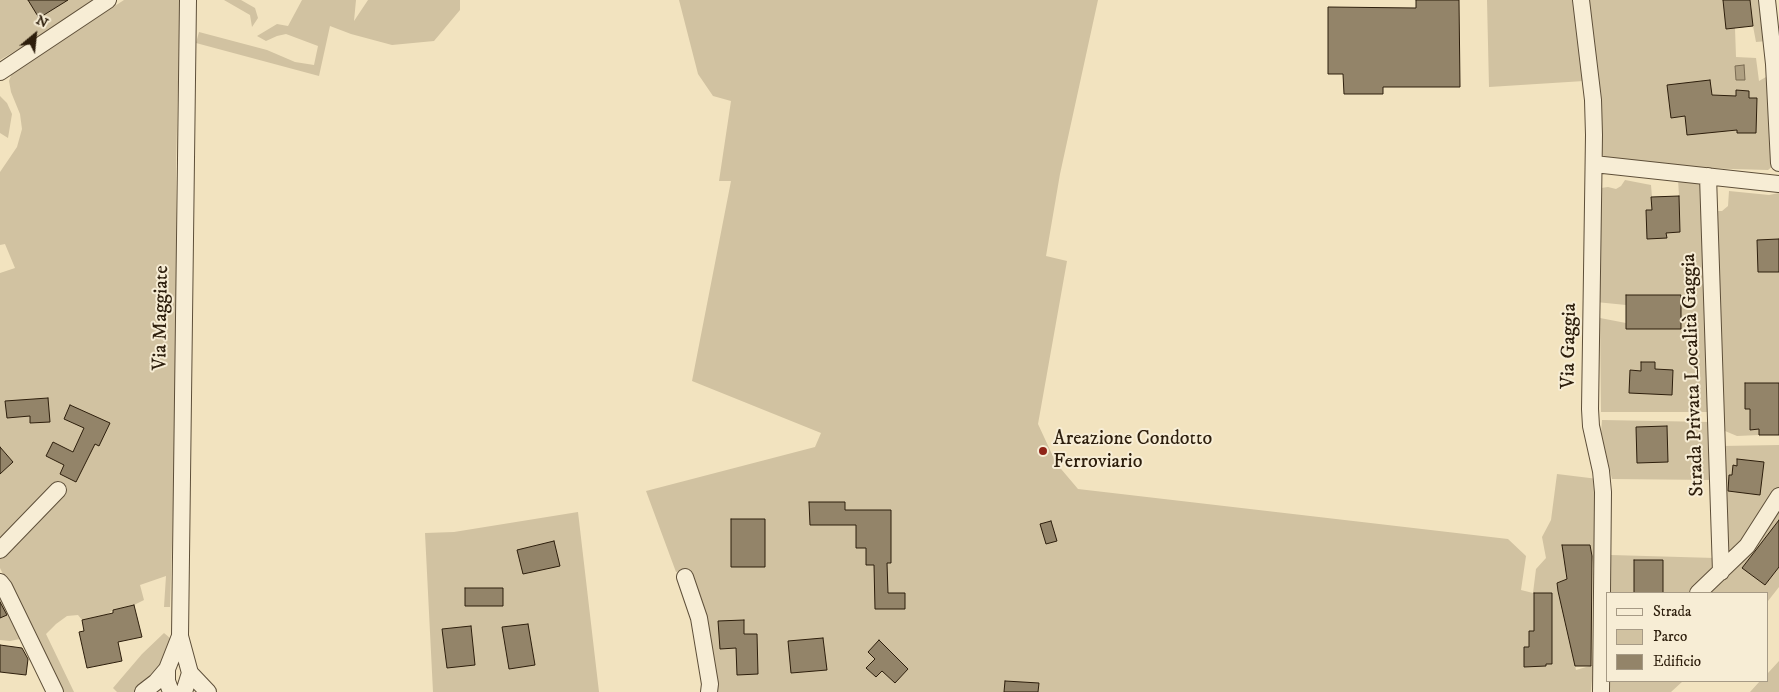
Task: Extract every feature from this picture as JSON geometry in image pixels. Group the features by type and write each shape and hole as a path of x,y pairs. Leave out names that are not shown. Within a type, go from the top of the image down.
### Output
{"street":[{"path":"0,72 108,0"},
{"name":"Via Maggiate","path":"188,0 180,636 190,673 204,690 208,692"},
{"name":"Via Gaggia","path":"1581,0 1593,100 1594,164 1590,409 1591,426 1601,471 1603,492 1605,656 1601,692"},
{"path":"1767,0 1774,64 1779,163"},
{"path":"1594,164 1779,184"},
{"name":"Strada Privata Località Gaggia","path":"1708,176 1721,572"},
{"path":"0,550 58,490"},
{"path":"1699,592 1747,546 1779,496"},
{"path":"685,577 699,618 710,684 709,692"},
{"path":"0,582 55,692"},
{"name":"Via Maggiate","path":"143,692 156,682 167,669 180,636"},
{"path":"167,669 167,680 171,692"},
{"path":"184,692 190,673"}],"green space":[{"path":"0,0 94,0 0,60"},
{"path":"124,0 180,0 176,167 177,383 170,607 164,607 166,576 140,585 144,600 134,605 82,620 78,615 67,616 56,624 46,634 74,692 60,692 0,568 0,273 15,268 5,244 0,245 0,172 17,147 22,129 20,114 11,92 9,81 12,73"},
{"path":"224,0 241,0 255,8 258,18 252,27 250,15"},
{"path":"302,0 356,0 354,21 368,0 460,0 460,10 434,41 392,45 330,26 319,76 196,43 199,32 267,50 295,62 314,65 318,46 286,34 266,41 257,36 277,24 288,26"},
{"path":"679,0 1098,0 1060,174 1046,256 1067,261 1038,424 1056,463 1078,489 1508,539 1526,556 1521,590 1533,593 1536,569 1546,558 1542,537 1551,520 1557,474 1598,479 1597,586 1590,545 1564,545 1567,579 1557,583 1576,670 1593,665 1591,692 715,692 713,650 695,586 688,570 676,572 646,491 815,447 821,433 692,381 731,181 719,181 731,101 713,96 698,74"},
{"path":"1487,0 1576,0 1584,81 1489,87"},
{"path":"1589,0 1763,0 1767,41 1756,42 1753,26 1735,28 1736,57 1756,58 1759,81 1766,77 1775,153 1774,165 1768,170 1698,168 1600,157"},
{"path":"0,96 7,103 12,114 8,138 0,133"},
{"path":"1678,179 1705,182 1712,412 1601,412 1600,318 1626,323 1626,305 1596,302 1601,188 1616,189 1625,180 1651,185 1652,197 1679,196"},
{"path":"1729,191 1769,195 1779,193 1779,383 1745,383 1745,408 1750,409 1750,429 1759,429 1760,437 1759,435 1737,436 1725,431 1720,423 1715,211 1722,211 1728,206"},
{"path":"1602,420 1710,422 1714,480 1612,479 1601,433"},
{"path":"1779,445 1779,487 1757,526 1725,557 1722,446"},
{"path":"1779,501 1779,587 1769,600 1769,592 1704,592"},
{"path":"578,512 599,692 433,692 425,533 454,532"},
{"path":"1611,555 1715,558 1715,564 1706,579 1689,592 1610,592"},
{"path":"0,594 25,638 10,641 0,640"},
{"path":"164,633 170,638 167,662 137,692 117,692 113,688 142,654"},
{"path":"1779,661 1779,692 1750,692 1759,682 1769,682 1769,672"},
{"path":"1608,682 1682,682 1671,692 1607,692"}],"shaded area":[{"path":"1744,65 1745,80 1736,80 1735,66"}],"building":[{"path":"28,0 68,0 39,18"},
{"path":"1416,0 1459,0 1460,87 1383,87 1383,94 1344,94 1343,74 1328,74 1328,7 1416,8"},
{"path":"1723,0 1750,0 1753,26 1726,29"},
{"path":"1710,80 1712,95 1736,96 1736,90 1749,91 1749,98 1757,98 1756,133 1737,133 1737,130 1687,135 1685,116 1671,118 1667,85"},
{"path":"1679,196 1680,232 1666,233 1667,238 1647,239 1646,210 1652,210 1651,197"},
{"path":"1779,239 1779,272 1758,272 1757,240"},
{"path":"1626,295 1681,295 1681,329 1626,329"},
{"path":"1641,362 1655,362 1655,369 1673,370 1672,395 1629,393 1630,370 1641,371"},
{"path":"1745,383 1779,383 1779,435 1759,435 1759,429 1750,430 1750,409 1745,409"},
{"path":"48,398 50,422 30,423 30,416 7,418 5,401"},
{"path":"70,405 110,423 99,446 95,444 76,482 60,474 64,465 46,456 53,442 73,452 84,428 64,419"},
{"path":"1667,426 1668,462 1637,463 1636,427"},
{"path":"0,447 13,462 0,474"},
{"path":"1737,459 1764,462 1760,495 1728,491 1729,475 1732,475 1733,465 1737,466"},
{"path":"809,502 845,502 845,510 891,510 891,563 887,563 888,593 905,593 905,609 875,609 874,565 866,565 866,548 856,548 856,525 810,525"},
{"path":"731,519 765,519 765,567 731,567"},
{"path":"1779,520 1779,567 1765,585 1742,568"},
{"path":"1051,521 1057,541 1046,544 1040,524"},
{"path":"554,541 560,566 523,574 517,550"},
{"path":"1562,545 1590,545 1592,556 1591,666 1575,666 1557,583 1567,579"},
{"path":"1634,560 1663,560 1663,592 1634,592"},
{"path":"465,588 503,588 503,606 465,606"},
{"path":"1534,593 1552,593 1552,664 1524,667 1524,647 1529,647 1529,631 1534,631"},
{"path":"0,602 7,615 0,618"},
{"path":"134,605 142,637 118,642 122,661 87,668 79,632 84,631 82,620 113,613 113,610"},
{"path":"744,620 744,634 757,634 758,674 737,675 736,648 720,649 718,621"},
{"path":"528,624 535,665 509,669 502,627"},
{"path":"471,626 475,665 447,668 442,629"},
{"path":"823,638 827,670 791,673 788,641"},
{"path":"879,640 908,669 895,683 882,671 876,677 866,668 875,659 868,652"},
{"path":"0,645 22,648 28,659 26,675 0,672"},
{"path":"1005,681 1039,683 1038,692 1004,692"}],"place":[{"name":"Areazione Condotto Ferroviario","path":"1043,451"}]}
